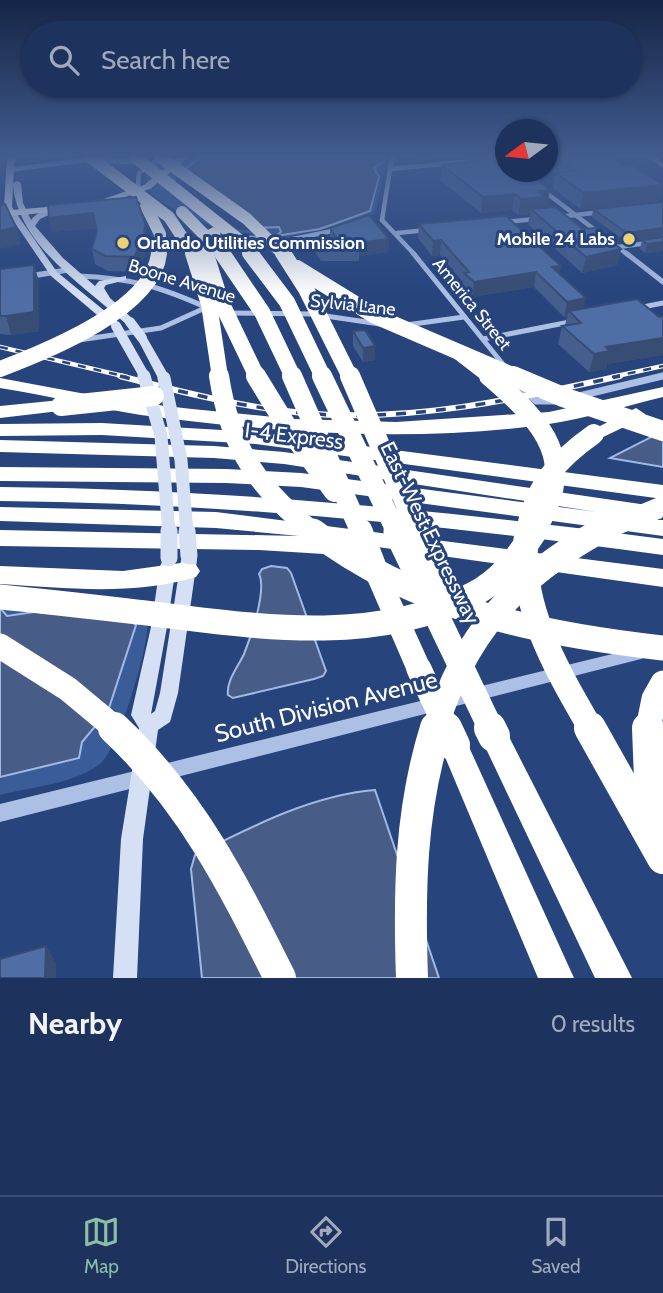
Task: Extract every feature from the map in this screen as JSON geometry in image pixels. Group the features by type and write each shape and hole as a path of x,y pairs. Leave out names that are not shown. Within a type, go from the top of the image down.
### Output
{"highway":[{"path":"1,380 78,335 125,303 146,283 158,264 163,240 155,218 139,203"},
{"path":"145,203 166,214 189,244 205,292 236,443 258,480 333,550 425,597 517,626 591,641 663,647"},
{"path":"170,203 209,236 237,268 276,338 358,524 376,572 556,978"},
{"name":"East-West Expressway","path":"192,203 242,243 287,302 494,736 614,978"},
{"path":"208,203 320,285 376,316 563,397 663,431"},
{"path":"224,203 249,220 275,245 299,277 380,439 424,545 458,660"},
{"path":"213,231 214,238 207,253 214,306 254,375 319,472 358,524"},
{"path":"0,597 229,624 317,631 353,629 430,613 473,594 497,580 538,531 554,492 557,473 545,435 520,404 460,353"},
{"path":"1,380 139,409 281,424 401,430 450,429 550,418 663,392"},
{"path":"0,412 162,397"},
{"path":"663,407 617,421 594,434 559,461 538,491 529,513 525,538 531,601 547,645 663,858"},
{"path":"0,430 102,429 256,439 663,492"},
{"name":"I-4 Express","path":"0,446 214,452 284,458 663,514"},
{"path":"0,458 172,460"},
{"path":"0,474 226,476 301,480 663,528"},
{"path":"0,482 155,486 663,547"},
{"path":"0,494 141,496 455,520"},
{"path":"412,978 410,869 414,825 435,731 461,660 507,598 551,561 606,526 663,506"},
{"path":"0,514 202,520 286,527 663,578"},
{"path":"0,538 259,542 576,567"},
{"path":"0,575 47,578 178,566"},
{"path":"0,646 81,699 130,741 182,805 227,872 279,978"},
{"path":"663,683 647,729 650,783 663,836"}],"main road":[{"path":"11,213 102,203"},
{"path":"32,225 37,217 58,209"},
{"path":"11,213 32,225 71,273 130,322 155,359 172,460 178,566 169,693 163,716 149,726 132,839 125,978"},
{"path":"11,213 54,274 116,326 162,397"},
{"path":"106,300 99,288 102,284 123,278"},
{"path":"149,726 140,715 159,627 178,566 172,460"}],"street":[{"path":"87,206 102,203"},
{"path":"148,203 213,231 237,237 276,240 343,228"},
{"path":"148,203 154,205"},
{"path":"370,222 382,220 385,203"},
{"path":"560,203 603,236"},
{"path":"550,218 613,211"},
{"path":"500,223 537,219"},
{"name":"America Street","path":"382,220 397,233 526,393 542,403 663,376"},
{"path":"397,233 440,229"},
{"path":"618,247 663,241"},
{"path":"611,242 663,282"},
{"name":"Boone Avenue","path":"0,281 71,273 123,278 244,315 281,314"},
{"path":"624,311 663,303"},
{"path":"40,345 163,329 179,325 214,306"},
{"name":"Sylvia Lane","path":"281,314 312,314 393,325 464,317"},
{"path":"483,339 586,319"},
{"name":"South Division Avenue","path":"0,813 663,647"},
{"path":"570,671 600,721"},
{"path":"642,789 663,823"}],"shaded area":[{"path":"163,203 226,203 251,228 279,227 281,232 320,229 370,212 372,203 377,203 375,214 356,222 287,237 225,231 183,215"},
{"path":"221,203 372,203 370,211 320,229 276,236 281,232 279,227 251,228"},
{"path":"663,431 663,467 610,458"},
{"path":"271,566 287,568 291,573 326,671 323,676 314,679 233,698 228,695 229,685 244,654 260,602 259,574 262,569"},
{"path":"0,589 127,598 144,608 147,626 133,691 117,735 102,762 67,780 0,795"},
{"path":"0,608 7,616 48,610 128,618 136,625 108,711 82,742 79,758 0,777"},
{"path":"375,790 439,978 202,978 191,869 195,855 260,823 305,805"}],"pier":[{"path":"193,203 214,203 254,231 224,228"}],"building":[{"path":"138,203 145,224 144,238 134,257 105,256 92,249 97,231 93,213 49,218 48,205"},
{"path":"663,203 663,228 627,233 593,209"},
{"path":"5,204 16,227 0,231 0,205"},
{"path":"555,207 583,229 596,228 621,249 586,257 531,209"},
{"path":"369,215 389,239 355,243 359,248 321,248 315,239 337,239 330,228"},
{"path":"506,216 561,266 552,267 586,298 567,302 536,272 474,282 464,273 469,272 441,240 433,241 419,224"},
{"path":"663,237 663,242 647,244 642,240"},
{"path":"34,265 34,312 0,316 0,269"},
{"path":"637,299 659,317 663,316 663,338 606,347 610,351 594,354 562,326 581,323 569,311"},
{"path":"365,330 375,346 363,348 353,331"},
{"path":"46,946 45,978 0,978 0,959"}],"railway":[{"path":"0,347 127,377"},
{"path":"612,377 663,366"},
{"path":"120,376 234,403 303,413 343,415 383,415 463,407 620,376"}],"place":[{"name":"Mobile 24 Labs","path":"629,239"},
{"name":"Orlando Utilities Commission","path":"123,243"}]}
